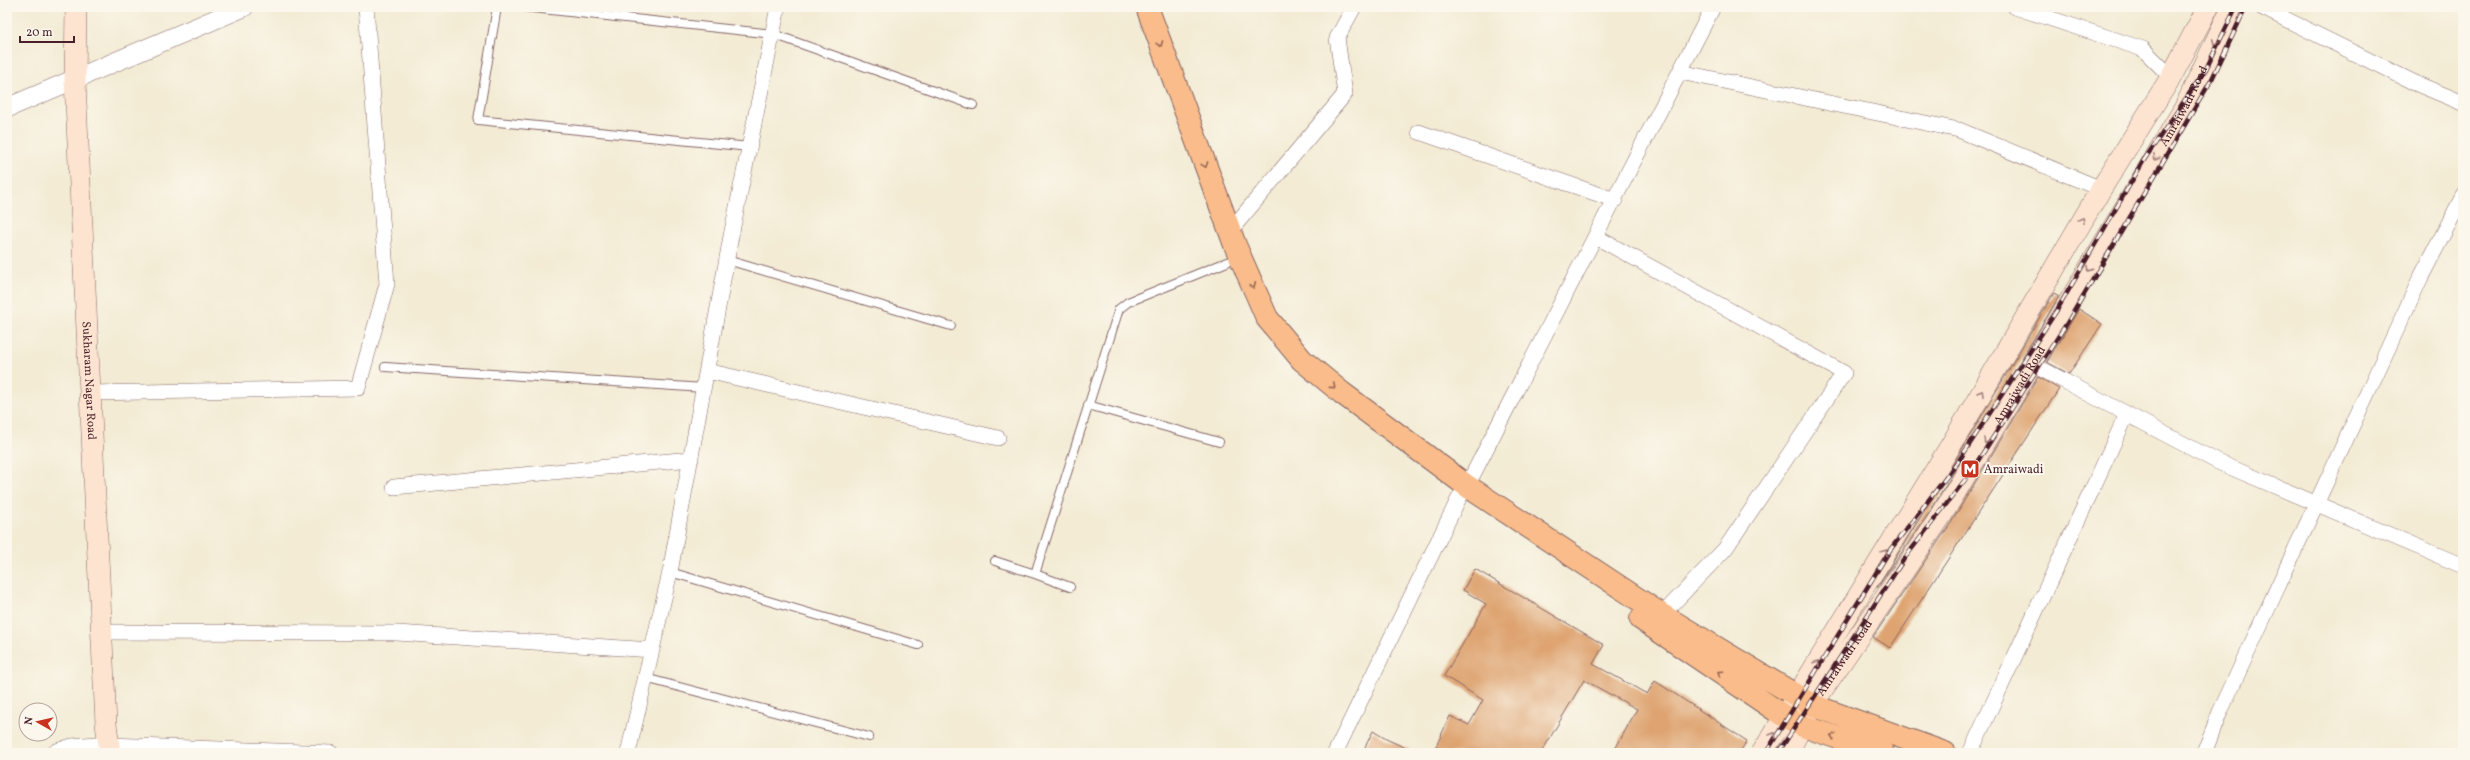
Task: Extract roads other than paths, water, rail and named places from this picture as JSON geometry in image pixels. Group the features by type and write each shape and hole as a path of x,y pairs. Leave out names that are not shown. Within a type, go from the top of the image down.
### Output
{"main road":[{"name":"Sukharam Nagar Road","path":"76,7 75,81 101,632 106,724 110,749"},
{"path":"1131,7 1227,262 1255,326 1292,371 1332,404 1463,492 1784,716 1803,726 1883,753"},
{"path":"1147,7 1230,232 1267,318 1302,360 1463,492 1662,615 1804,701 1945,753"},
{"path":"1762,753 1784,716 1804,701 2100,189 2170,77 2208,7"},
{"name":"Amraiwadi Road","path":"1788,753 1803,726 1804,701 1941,516 2182,114 2232,7"}],"street":[{"path":"7,108 75,81 244,7"},
{"path":"90,393 358,388 387,284 366,7"},
{"path":"628,753 670,572 727,260 778,7"},
{"path":"1230,232 1345,94 1337,38 1354,7"},
{"path":"1335,753 1463,492 1596,237 1713,7"},
{"path":"2015,7 2143,49 2170,77"},
{"path":"2261,7 2415,83 2463,103"},
{"path":"1680,72 1959,130 2100,189"},
{"path":"1419,132 1615,200"},
{"path":"2204,753 2220,712 2421,277 2463,196"},
{"path":"1596,237 1844,374 1725,549 1662,615"},
{"path":"2032,364 2218,462 2463,566"},
{"path":"707,371 998,438"},
{"path":"1970,753 2127,414"},
{"path":"394,487 691,459"},
{"path":"101,632 397,633 652,650"},
{"path":"57,753 72,748 331,753"}],"lane":[{"path":"497,7 478,120 750,147"},
{"path":"523,7 772,34 973,105"},
{"path":"727,260 951,326"},
{"path":"1035,574 1119,309 1128,302 1227,262"},
{"path":"385,367 704,388"},
{"path":"1088,404 1219,442"},
{"path":"995,561 1070,587"},
{"path":"670,572 918,644"},
{"path":"645,678 869,737"}],"railway":[{"path":"1766,753 1890,550 1958,462 2057,310 2144,160 2206,69 2236,7"},
{"path":"1778,753 1904,559 1968,476 2067,323 2212,79 2246,7"}],"place":[{"name":"Amraiwadi","path":"1970,469"}]}
